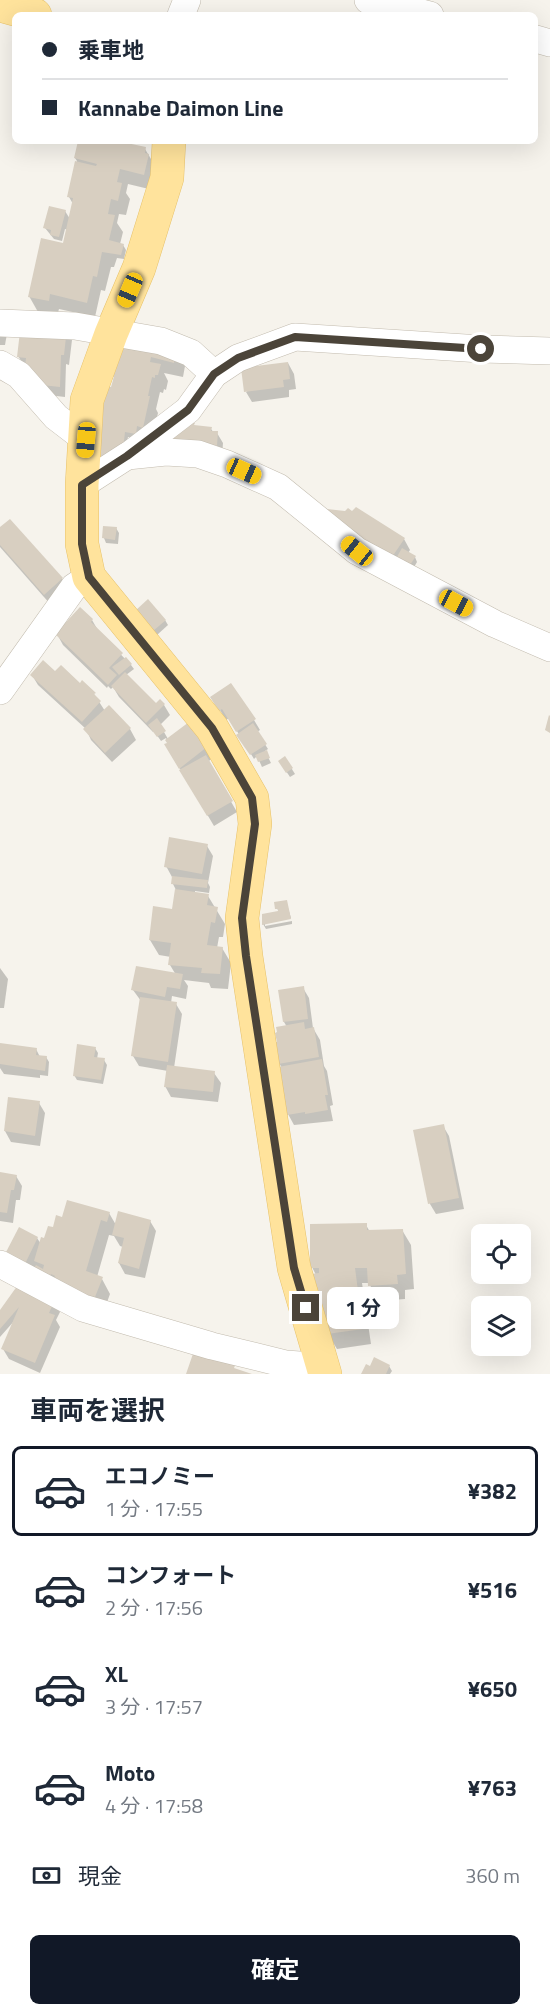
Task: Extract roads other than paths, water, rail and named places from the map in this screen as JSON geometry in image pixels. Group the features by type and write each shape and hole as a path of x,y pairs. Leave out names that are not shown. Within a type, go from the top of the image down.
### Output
{"main road":[{"path":"0,5 24,12"},
{"path":"169,144 167,178 139,268 111,334 87,400 82,485 82,544 89,577 212,728 252,798 255,824 242,918 246,956 294,1268 325,1371"}],"street":[{"path":"368,0 418,12"},
{"path":"0,323 75,326 161,341 190,353 214,374"},
{"path":"82,485 127,456 188,410 214,374 238,358 295,337 550,351"},
{"path":"0,364 19,375 56,417 86,440"},
{"path":"127,456 166,452 198,454 237,468 278,487 357,551 495,624 550,648"},
{"path":"2,684 74,587 89,577"},
{"path":"0,1264 83,1308 212,1346 325,1371"}]}
